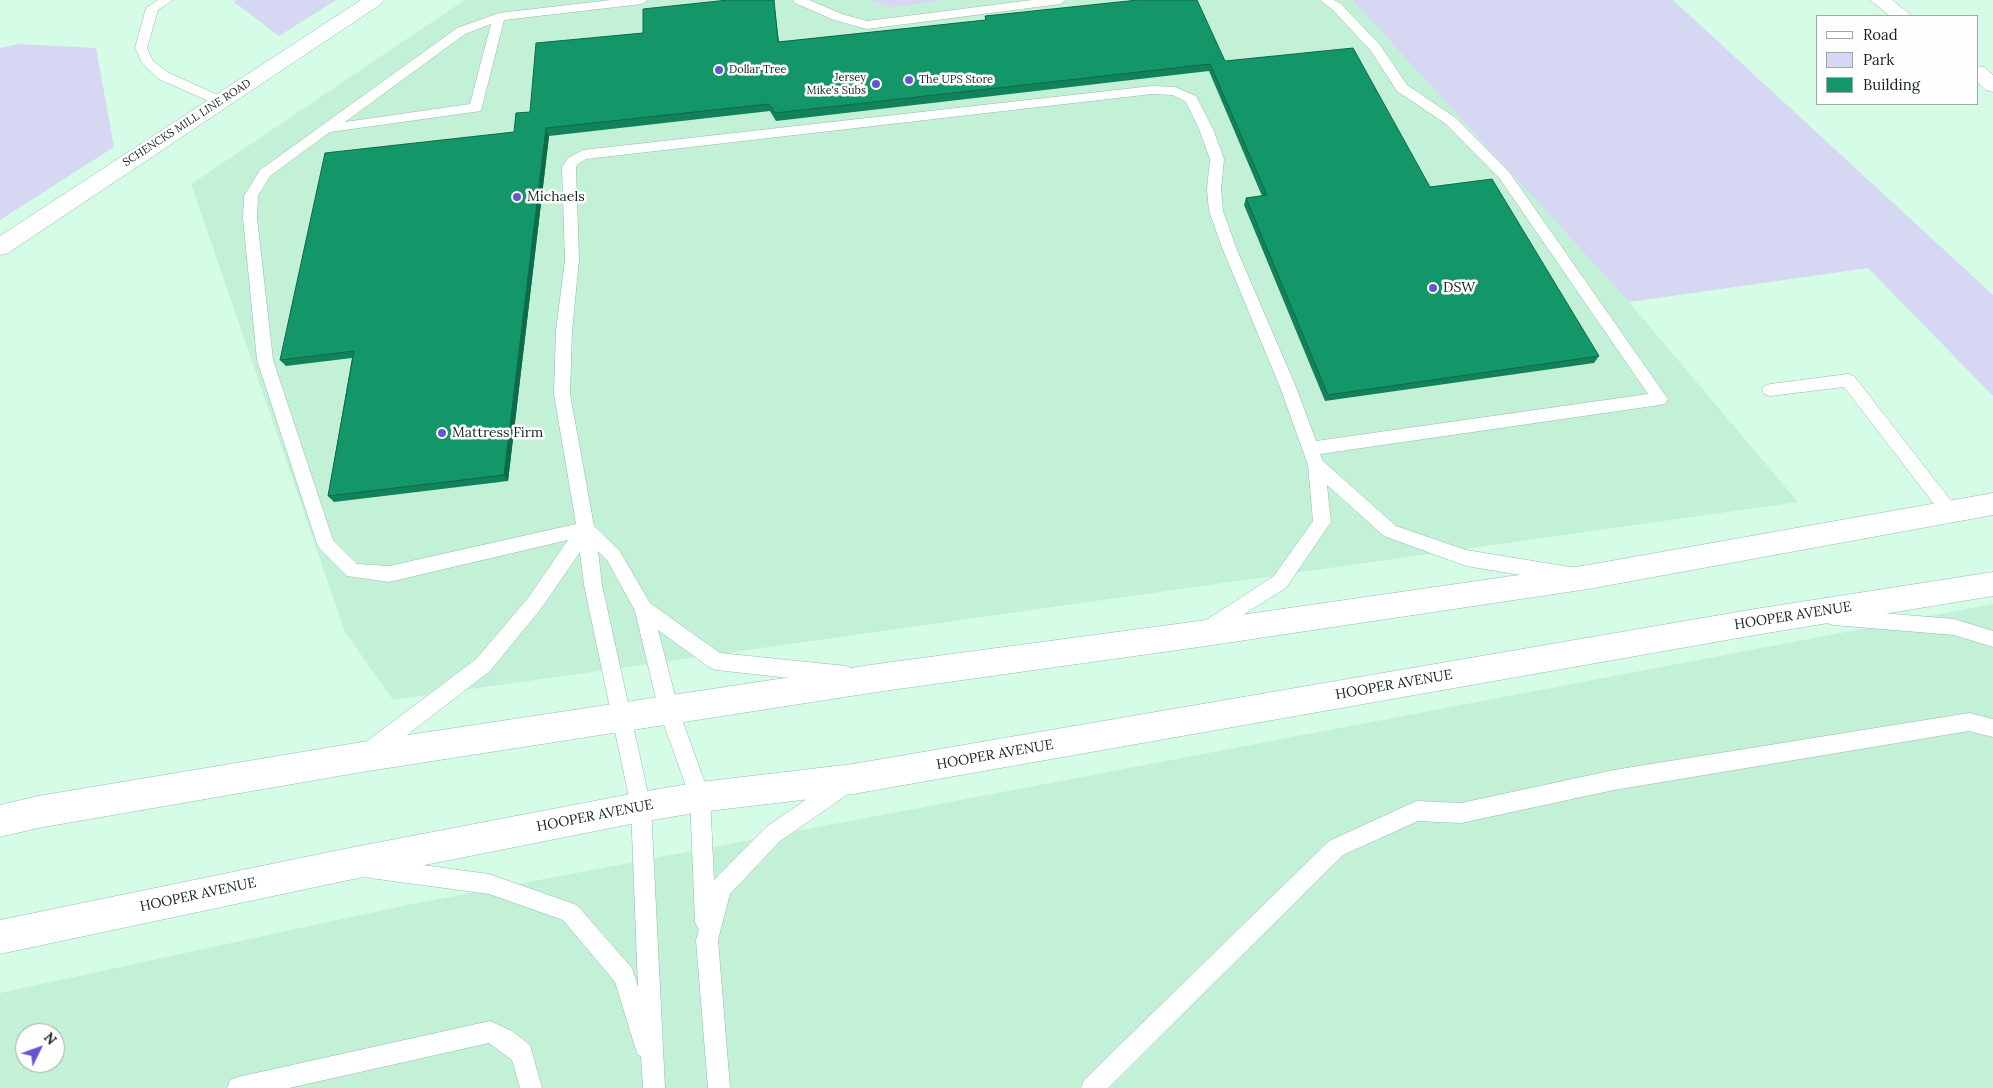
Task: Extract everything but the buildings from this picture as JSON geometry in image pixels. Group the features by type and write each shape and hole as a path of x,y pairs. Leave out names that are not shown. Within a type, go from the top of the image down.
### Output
{"main road":[{"name":"SCHENCKS MILL LINE ROAD","path":"0,247 374,0"},
{"path":"1880,0 1901,15"},
{"path":"1978,73 1993,84"},
{"path":"0,821 362,757 877,678 1200,634 1588,577 1993,504"},
{"name":"HOOPER AVENUE","path":"0,937 344,864 642,807 700,797 853,779 1803,614 1993,584"}],"lane":[{"path":"167,0 148,4 141,48 148,63 164,76 220,101"},
{"path":"586,529 389,574 353,571 326,544 265,360 250,218 251,196 265,173 461,31 499,17 642,0"},
{"path":"799,0 838,17 868,26 1060,0"},
{"path":"1313,457 1660,399 1505,176 1450,121 1402,88 1376,48 1337,7 1326,0"},
{"path":"328,129 476,108 499,17"},
{"path":"654,1080 642,807 593,585 586,529 562,394 564,332 572,260 569,167 573,161 583,155 1152,90 1175,91 1191,99 1206,129 1217,159 1214,189 1216,210 1233,258 1288,387 1313,457 1322,522 1280,582 1200,634"},
{"path":"1770,390 1848,380 1950,512"},
{"path":"1313,457 1390,531 1466,558 1588,577"},
{"path":"586,529 613,555 644,609 669,711 700,797 707,940 719,1088"},
{"path":"362,757 483,665 534,604 586,529"},
{"path":"644,609 716,661 877,678"},
{"path":"1803,614 1954,627 1993,639"},
{"path":"1092,1088 1336,848 1417,811 1462,814 1614,780 1969,722 1993,728"},
{"path":"707,940 721,888 773,834 853,779"},
{"path":"344,864 489,884 570,912 624,976 654,1080"},
{"path":"245,1087 490,1032 504,1039 522,1053 528,1070 531,1088"}],"shaded area":[{"path":"465,0 871,0 892,8 946,0 1352,0 1629,302 1798,502 393,700 345,632 191,184"},
{"path":"1993,604 1993,1088 0,1088 0,993 402,906"}],"green space":[{"path":"236,0 336,0 279,36 234,2"},
{"path":"871,0 946,0 891,8"},
{"path":"1352,0 1673,0 1993,295 1993,396 1868,268 1629,302"},
{"path":"19,44 96,48 114,147 0,220 0,48"}],"place":[{"name":"Dollar Tree","path":"719,70"},
{"name":"The UPS Store","path":"909,80"},
{"name":"Jersey Mike's Subs","path":"876,84"},
{"name":"Michaels","path":"517,197"},
{"name":"DSW","path":"1433,288"},
{"name":"Mattress Firm","path":"442,433"}]}
